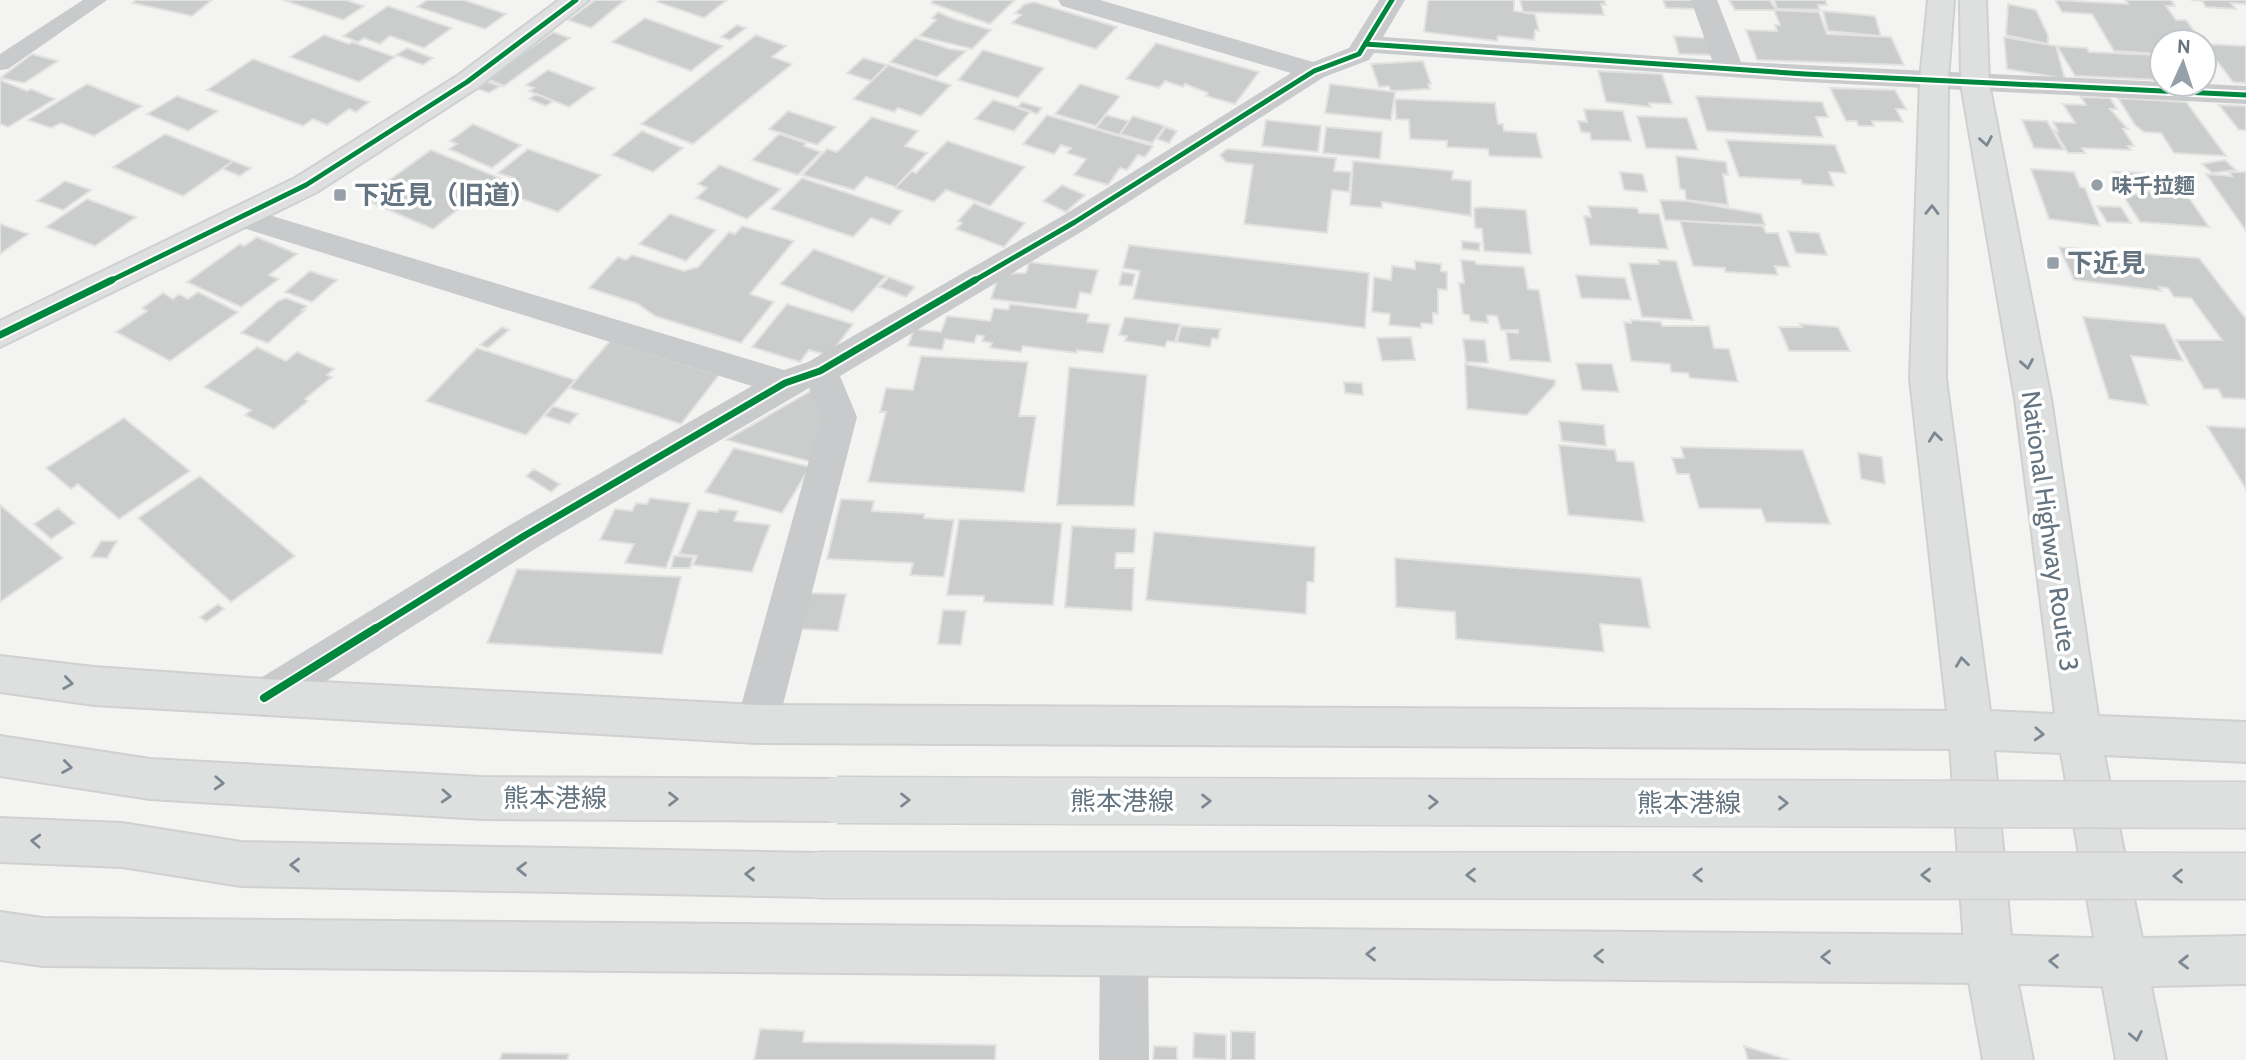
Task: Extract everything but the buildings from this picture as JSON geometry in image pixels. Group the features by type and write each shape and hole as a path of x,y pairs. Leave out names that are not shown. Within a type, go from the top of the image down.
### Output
{"main road":[{"path":"0,335 306,185 467,82 576,0"},
{"path":"1941,0 1934,80 1928,379 1970,730 1989,959 2008,1060"},
{"name":"National Highway Route 3","path":"1973,0 1975,84 2033,399 2079,736 2141,1060"},
{"path":"0,674 94,687 757,724 1970,730 2246,742"},
{"name":"熊本港線","path":"0,755 150,779 482,798 2246,805"},
{"path":"0,840 122,845 241,864 818,875 2246,876"},
{"path":"0,936 43,942 1124,950 1989,959 2122,963 2246,960"}],"street":[{"path":"1071,0 1314,71"},
{"path":"264,698 524,536 1075,222 1314,71 1359,54 1392,0"},
{"path":"1704,0 1729,68"},
{"path":"1365,44 1532,58 1975,84 2246,95"},
{"path":"241,217 802,377 839,417 757,724"},
{"path":"1124,950 1124,1060"}],"lane":[{"path":"0,64 97,0"}],"cycle path":[{"path":"0,335 306,185 467,82 576,0"},
{"path":"264,698 524,536 785,383 820,371 1075,222 1314,71 1359,54 1392,0"},
{"path":"1365,44 1805,74 2246,95"}],"place":[{"name":"味千拉麵","path":"2097,185"},
{"name":"下近見（旧道）","path":"340,195"},
{"name":"下近見","path":"2053,263"}]}
